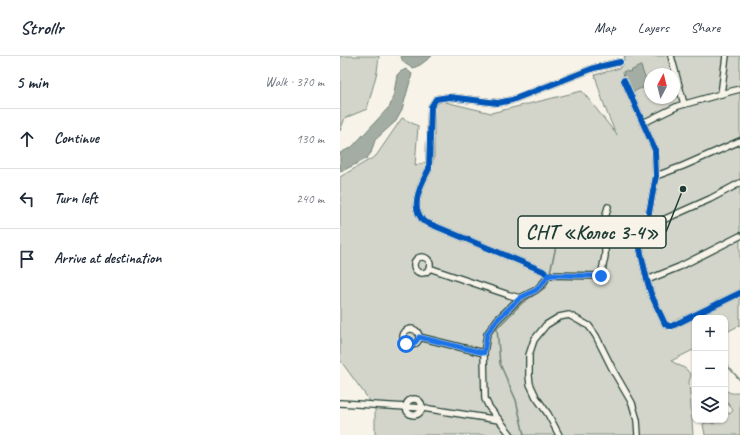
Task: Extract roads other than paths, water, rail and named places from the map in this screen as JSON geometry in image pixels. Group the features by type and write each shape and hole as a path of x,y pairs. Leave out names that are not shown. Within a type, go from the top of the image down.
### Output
{"street":[{"path":"671,56 684,104"},
{"path":"721,94 726,56"},
{"path":"608,206 605,218 605,256 601,276 549,275 543,271 423,221 417,212 416,200 424,177 430,169 431,107 436,99 449,97 498,103 512,100 594,68 620,62"},
{"path":"624,80 655,150 656,176 646,228 642,237 640,249 652,297 665,324 672,326 740,293"},
{"path":"644,123 678,106 740,89"},
{"path":"656,176 683,166 740,140"},
{"path":"646,228 710,199 740,183"},
{"path":"647,280 679,267 740,236"},
{"path":"429,268 520,298"},
{"path":"510,435 489,407 485,399 484,353 487,334 497,320 520,298 536,290 549,275"},
{"path":"559,435 548,414 536,397 530,384 529,355 534,340 546,325 559,317 569,315 589,326 596,336 632,403 637,420 638,435"},
{"path":"419,337 484,353"},
{"path":"406,407 409,400 414,398 419,399 423,408"},
{"path":"340,403 423,408 500,420"}],"waterway":[{"path":"550,272 559,234 574,221 604,218"},
{"path":"607,220 611,223"},
{"path":"524,435 516,400 500,364 497,328 522,303 546,287 548,281"},
{"path":"728,366 740,380"}],"place":[{"name":"СНТ «Колос 3-4»","path":"683,189"}]}
